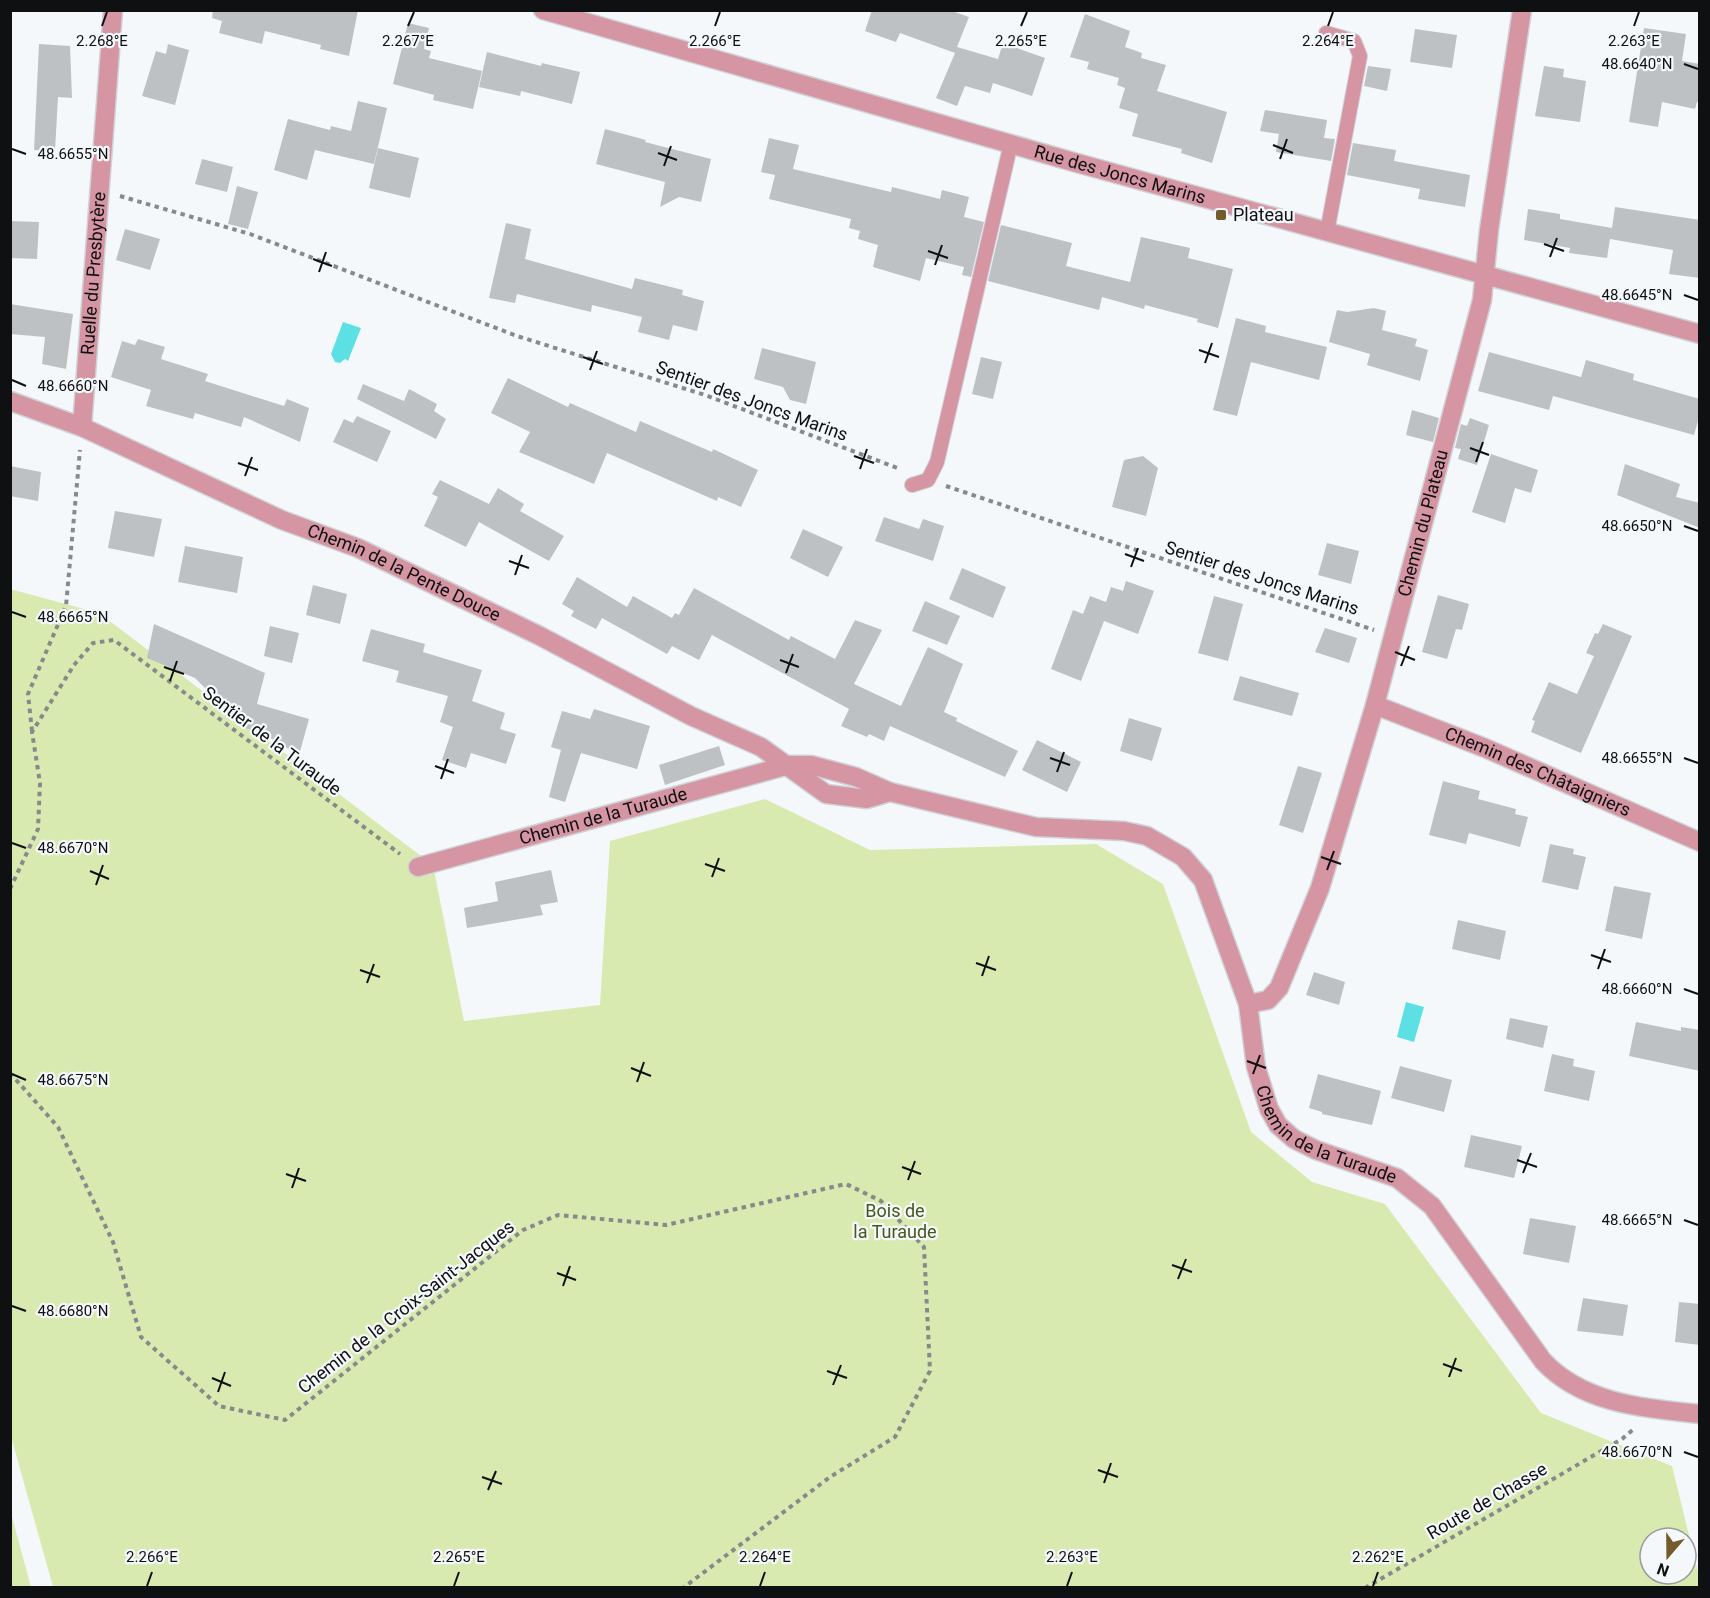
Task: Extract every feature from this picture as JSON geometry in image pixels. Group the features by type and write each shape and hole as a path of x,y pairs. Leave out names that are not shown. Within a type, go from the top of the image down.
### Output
{"street":[{"name":"Ruelle du Presbytère","path":"82,427 113,10"},
{"name":"Rue des Joncs Marins","path":"543,10 1327,232 1700,334"},
{"name":"Chemin du Plateau","path":"1248,1004 1268,1000 1279,988 1320,888 1395,636 1482,300 1491,218 1522,10"},
{"name":"Chemin de la Pente Douce","path":"10,401 82,427 282,520 379,559 540,636 691,716 761,747 789,765"},
{"name":"Chemin des Châtaigniers","path":"1375,705 1485,748 1700,842"},
{"name":"Chemin de la Turaude","path":"418,867 789,765 811,765 856,777 890,792 1036,827 1124,831 1162,843 1183,857 1203,880 1248,1004 1256,1067 1269,1109 1278,1125 1294,1139 1316,1150 1397,1178 1432,1206 1556,1376 1602,1400 1700,1414"}],"lane":[{"path":"1326,33 1354,40 1360,56 1327,232"},
{"path":"912,485 928,480 937,462 1011,143"}],"path":[{"name":"Sentier des Joncs Marins","path":"101,192 250,234 516,336 705,395 928,480 1395,636"},
{"path":"10,890 38,829 40,783 28,694 66,606 82,427"},
{"name":"Sentier de la Turaude","path":"32,732 74,665 93,643 114,640 418,867"},
{"name":"Chemin de la Croix-Saint-Jacques","path":"11,1073 58,1127 113,1242 141,1336 219,1406 285,1420 523,1230 558,1215 666,1225 846,1184 880,1201 924,1247 930,1371 895,1437 830,1477 683,1587"},
{"name":"Route de Chasse","path":"1365,1587 1622,1439"}],"green space":[{"name":"Bois de la Turaude","path":"10,589 99,613 433,865 464,1021 600,1005 610,841 765,799 870,850 1096,844 1163,884 1251,1132 1312,1182 1385,1204 1541,1413 1672,1466 1687,1526 1638,1526 1638,1586 1698,1586 1698,1572 1699,1576 1699,1587 53,1587 10,1433"},
{"path":"11,1513 31,1587 11,1587"}],"water":[{"path":"343,322 361,328 348,361 345,359 340,363 335,362 331,354"},
{"path":"1406,1002 1424,1007 1414,1042 1397,1037"}],"building":[{"path":"213,10 358,10 349,56 320,49 321,45 265,31 262,44 219,33 222,21 212,18"},
{"path":"872,10 949,10 969,17 957,47 998,59 1003,43 1045,58 1032,96 993,83 990,93 965,86 957,106 936,98 955,53 900,33 896,42 865,31"},
{"path":"1085,14 1130,31 1125,47 1142,53 1141,58 1166,65 1157,91 1227,112 1212,163 1181,153 1182,149 1132,136 1138,114 1119,108 1125,88 1117,85 1119,78 1087,69 1089,62 1070,57"},
{"path":"408,23 429,28 424,49 431,51 429,58 482,71 473,109 433,100 434,95 393,84"},
{"path":"1644,28 1686,34 1682,61 1700,64 1700,102 1697,102 1695,109 1662,102 1658,127 1629,122"},
{"path":"1415,29 1457,35 1452,68 1410,62"},
{"path":"39,44 70,46 72,98 58,97 55,151 34,150"},
{"path":"168,44 189,50 175,105 142,96 156,51 166,54"},
{"path":"487,52 541,66 542,63 580,72 572,104 521,91 520,96 479,87"},
{"path":"1368,66 1391,69 1387,91 1364,86"},
{"path":"1544,66 1564,69 1563,77 1586,81 1580,122 1535,116"},
{"path":"358,101 387,108 374,164 315,150 307,180 274,170 288,119 330,130 331,126 351,131"},
{"path":"1265,110 1327,120 1324,138 1335,139 1331,161 1276,152 1279,134 1260,131"},
{"path":"605,129 711,159 701,202 679,197 660,207 665,182 596,164"},
{"path":"769,138 799,145 793,169 891,192 892,187 940,199 942,190 969,197 964,217 984,222 971,277 962,275 964,267 926,258 920,281 873,267 878,245 858,239 860,231 849,228 851,219 769,199 775,175 761,172"},
{"path":"1353,143 1396,150 1394,161 1470,175 1465,207 1418,199 1420,189 1347,175"},
{"path":"378,148 419,158 410,198 369,188"},
{"path":"202,159 233,167 227,192 195,184"},
{"path":"237,186 258,192 248,229 228,224"},
{"path":"1615,207 1700,220 1700,278 1669,274 1673,250 1610,239 1607,258 1569,253 1570,248 1524,240 1528,209 1560,214 1560,219 1612,228"},
{"path":"10,221 39,222 37,259 10,258"},
{"path":"506,223 531,229 525,259 632,289 635,278 683,290 682,295 704,301 697,331 673,325 669,340 638,332 642,317 592,305 591,312 517,294 515,303 489,298"},
{"path":"1001,225 1072,243 1066,266 1130,282 1141,237 1190,248 1188,258 1233,269 1218,328 1197,322 1198,319 1145,305 1144,309 1102,297 1099,310 988,281"},
{"path":"125,229 160,239 150,270 116,260"},
{"path":"10,304 73,314 66,369 42,364 45,337 10,334"},
{"path":"1374,308 1386,311 1382,330 1417,339 1415,346 1428,350 1420,381 1367,365 1370,354 1329,342 1337,310 1347,312"},
{"path":"1236,318 1266,326 1265,332 1327,347 1319,380 1251,362 1237,416 1213,410"},
{"path":"138,339 165,347 161,359 208,374 205,381 284,406 287,399 309,408 300,442 244,417 241,427 195,413 193,419 146,406 151,390 111,377 122,341 135,345"},
{"path":"762,348 816,362 806,404 790,400 783,387 754,379"},
{"path":"1489,352 1581,377 1586,360 1634,374 1633,380 1700,399 1700,414 1694,435 1553,396 1549,410 1478,391"},
{"path":"981,357 1002,362 993,399 972,394"},
{"path":"508,378 568,407 570,403 636,432 640,421 712,452 713,449 758,470 741,507 718,497 717,501 607,453 594,484 519,452 530,432 491,413"},
{"path":"363,384 404,401 409,389 437,404 434,411 446,419 436,439 357,399"},
{"path":"1412,410 1439,418 1433,442 1406,435"},
{"path":"357,416 391,431 377,462 333,442 344,419 353,423"},
{"path":"1470,418 1489,425 1477,465 1458,459 1461,449 1455,448 1461,424 1467,426"},
{"path":"1491,454 1538,470 1531,493 1515,488 1505,523 1472,512"},
{"path":"1143,456 1158,468 1146,516 1112,507 1124,460"},
{"path":"1625,464 1680,484 1676,497 1700,503 1700,528 1617,495"},
{"path":"10,466 41,472 38,501 10,496"},
{"path":"440,480 489,504 498,488 524,504 520,511 564,536 549,561 479,522 466,547 424,526 438,497 432,494"},
{"path":"115,511 162,519 154,557 108,548"},
{"path":"884,517 919,529 923,519 944,526 933,561 875,541"},
{"path":"803,529 843,547 828,577 790,558"},
{"path":"1327,543 1359,551 1351,584 1318,575"},
{"path":"185,546 243,557 237,593 178,582"},
{"path":"962,568 1006,587 993,618 949,599"},
{"path":"577,577 627,607 633,596 672,618 675,613 679,615 694,588 789,640 791,636 835,659 855,620 882,630 854,684 901,706 928,647 963,664 944,712 957,718 956,721 1018,751 1005,777 890,726 884,741 869,734 867,737 841,726 849,709 712,635 699,660 672,646 667,654 602,618 596,629 571,616 574,611 562,604"},
{"path":"1126,581 1154,591 1138,634 1104,621 1081,681 1051,669 1073,610 1083,614 1090,596 1106,602 1111,587 1123,591"},
{"path":"313,585 347,594 340,624 306,615"},
{"path":"1438,595 1469,604 1462,630 1456,629 1447,659 1422,652"},
{"path":"1214,596 1243,604 1228,661 1198,653"},
{"path":"925,601 960,616 947,645 912,631"},
{"path":"154,624 265,673 257,704 309,719 299,755 260,732 245,728 195,678 147,658"},
{"path":"1603,624 1632,636 1581,753 1531,732 1535,721 1532,720 1549,682 1577,694 1594,656 1586,653 1595,633 1598,634"},
{"path":"270,626 299,633 292,663 264,656"},
{"path":"1325,628 1357,638 1349,663 1315,652"},
{"path":"371,629 425,644 423,652 482,670 472,701 505,713 500,729 516,734 506,764 471,753 466,768 442,760 453,727 440,722 448,696 396,682 399,671 362,661"},
{"path":"1240,676 1299,693 1292,716 1233,700"},
{"path":"594,709 650,726 637,769 581,753 565,802 549,797 561,750 551,747 562,711 590,719"},
{"path":"1129,718 1162,728 1152,761 1120,751"},
{"path":"1037,740 1081,762 1067,792 1022,770"},
{"path":"719,746 725,765 665,785 659,765"},
{"path":"1298,766 1322,773 1303,833 1279,825"},
{"path":"1443,781 1480,791 1478,799 1516,809 1515,814 1528,817 1520,847 1469,833 1466,844 1429,835"},
{"path":"1550,844 1574,849 1573,854 1586,857 1578,890 1542,882"},
{"path":"551,870 558,902 540,905 543,915 467,928 464,908 498,901 495,882"},
{"path":"1614,886 1651,893 1642,939 1605,931"},
{"path":"1458,920 1506,931 1500,960 1452,949"},
{"path":"1314,972 1345,982 1339,1005 1306,995"},
{"path":"1510,1018 1548,1026 1543,1048 1506,1039"},
{"path":"1636,1022 1681,1031 1681,1027 1700,1030 1700,1071 1629,1056"},
{"path":"1552,1054 1574,1059 1573,1066 1595,1071 1589,1101 1544,1091"},
{"path":"1400,1066 1452,1080 1444,1112 1391,1098"},
{"path":"1318,1074 1381,1091 1372,1125 1322,1114 1322,1112 1309,1108"},
{"path":"1471,1135 1522,1146 1514,1178 1464,1167"},
{"path":"1530,1218 1576,1226 1569,1263 1523,1254"},
{"path":"1583,1298 1628,1305 1623,1336 1577,1331"},
{"path":"1679,1302 1700,1304 1700,1345 1675,1342"}],"place":[{"name":"Plateau","path":"1221,215"}]}
